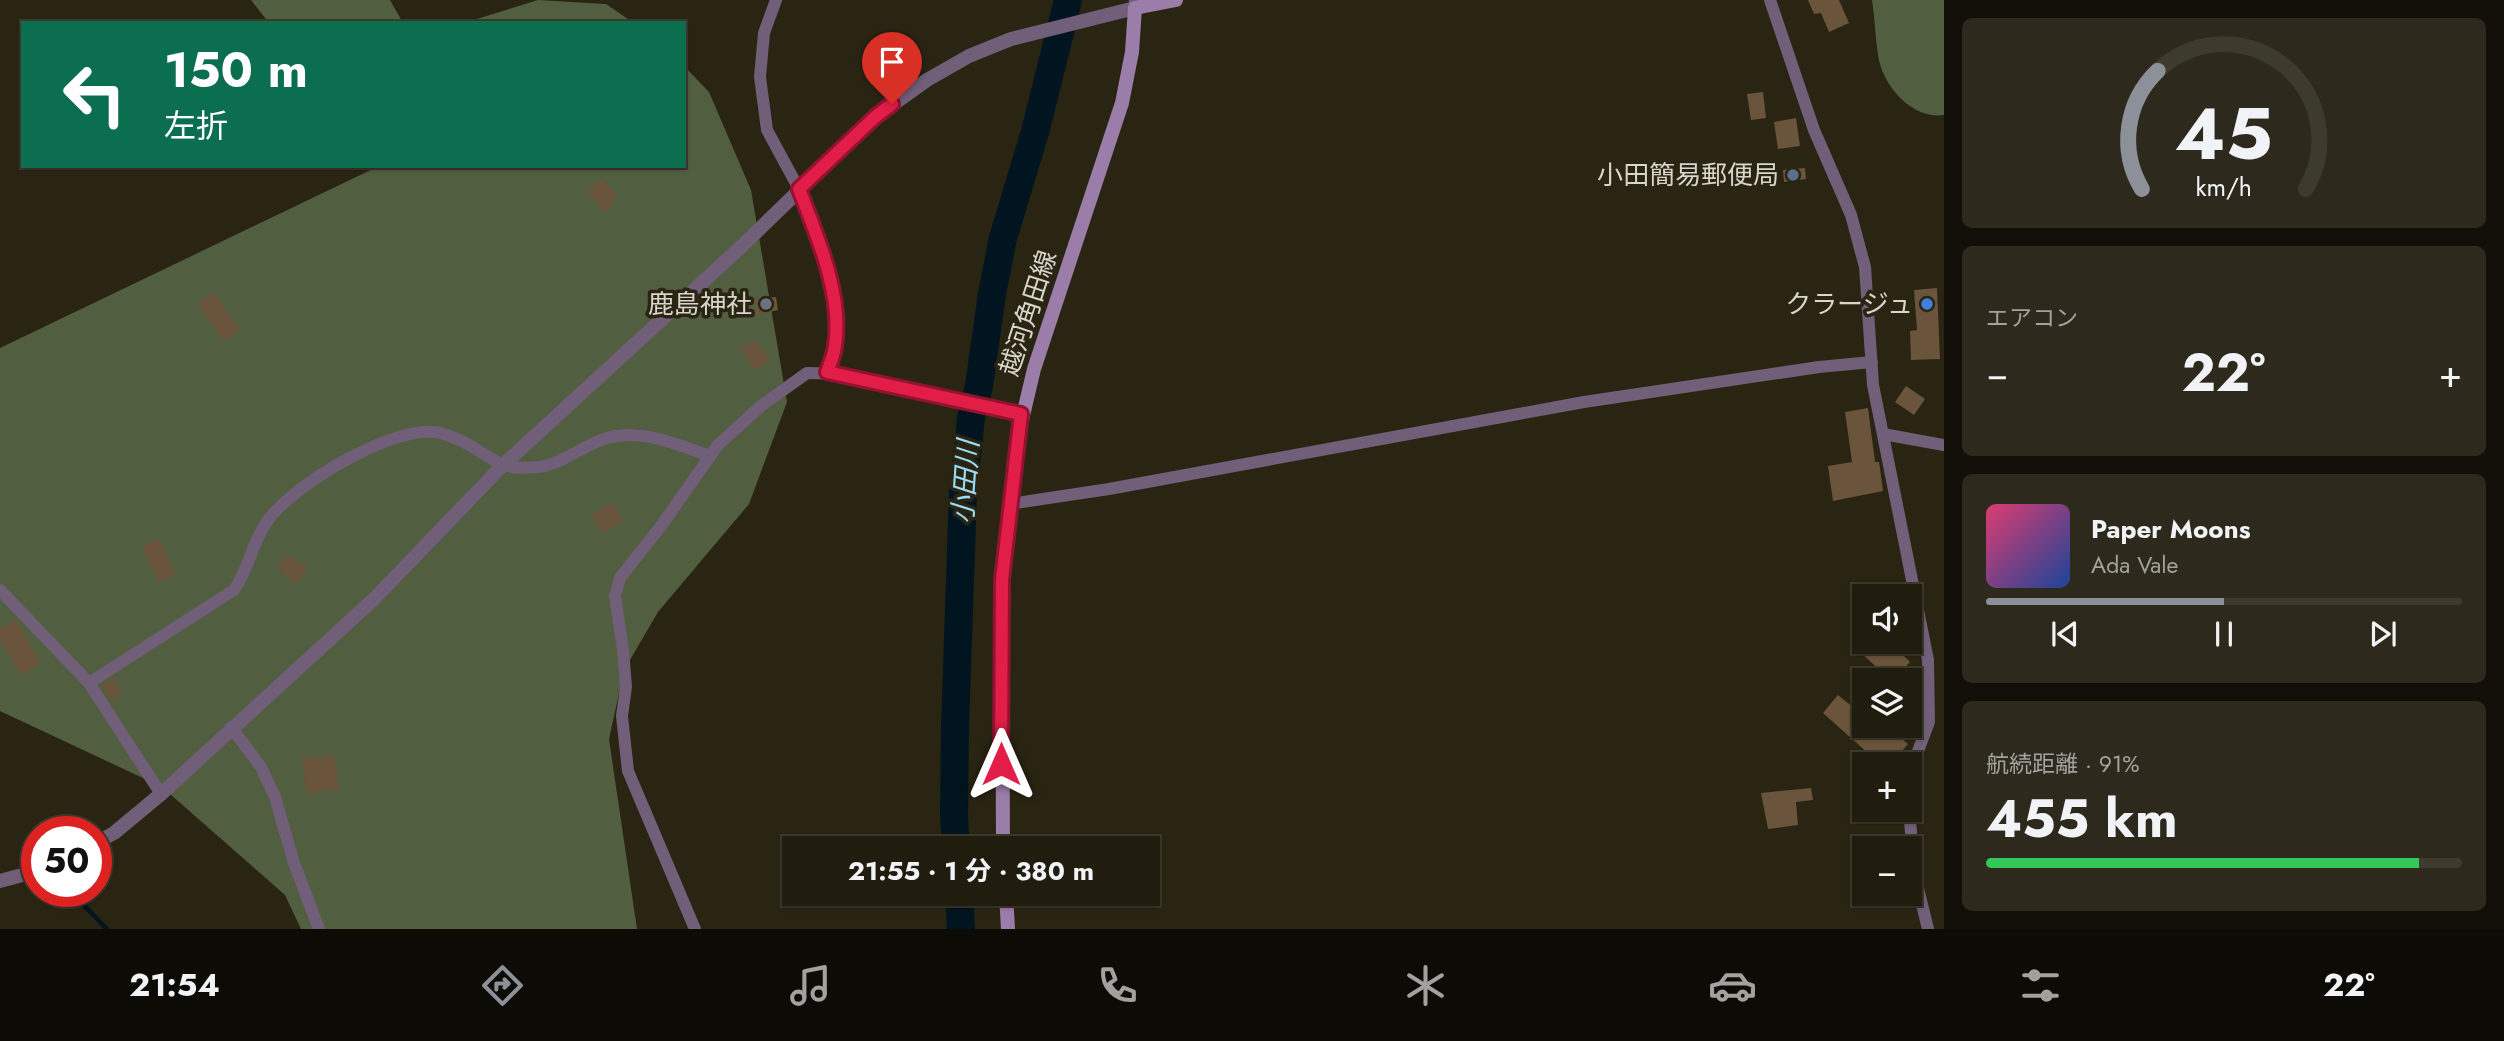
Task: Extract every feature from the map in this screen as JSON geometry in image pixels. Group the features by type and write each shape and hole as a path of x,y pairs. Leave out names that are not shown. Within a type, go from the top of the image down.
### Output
{"main road":[{"path":"1136,4 1176,0"},
{"name":"越河角田線","path":"1003,836 1000,659 1002,580 1021,414 1122,103 1132,52 1136,4"},
{"path":"1007,906 1008,929"}],"street":[{"path":"776,0 764,33 760,77 767,130 799,189 834,290 835,345 827,372"},
{"path":"1770,0 1814,130 1851,215 1866,267 1872,362 1883,434 1928,660 1929,722 1918,752"},
{"path":"112,834 161,794 231,727 374,599 503,465 743,245 875,117 927,80 969,56 1011,39 1136,4"},
{"path":"1009,504 1122,487 1584,402 1819,367 1872,362"},
{"path":"695,929 628,771 622,716 626,687 615,596 620,578 718,445 762,405 807,373 827,372 1021,414"},
{"path":"89,682 234,590 243,578 265,524 280,505 346,460 379,442 412,433 436,432 467,441 503,465 540,467 562,460 607,438 631,436 659,438 710,456"},
{"path":"1883,434 1944,445"},
{"path":"0,590 89,682 161,794"},
{"path":"231,727 261,767 275,797 294,863 319,929"},
{"path":"1910,822 1915,876 1928,929"},
{"path":"0,881 21,875"}],"green space":[{"path":"251,0 390,0 402,21 267,21"},
{"path":"538,0 606,4 631,21 470,21"},
{"path":"1872,0 1944,0 1944,115 1932,115 1910,106 1900,98 1885,78 1878,55"},
{"path":"686,68 709,92 751,190 787,402 749,504 658,612 624,670 609,739 637,929 301,929 285,895 162,787 0,711 0,348 375,168 686,168"}],"building":[{"path":"1808,0 1839,0 1849,23 1829,32 1821,13 1814,14"},
{"path":"1763,92 1766,118 1751,120 1747,94"},
{"path":"1796,118 1800,146 1778,149 1774,122"},
{"path":"1805,168 1806,179 1784,182 1783,170"},
{"path":"602,178 617,195 606,214 587,191"},
{"path":"1937,288 1940,359 1911,360 1910,331 1917,330 1914,290"},
{"path":"213,292 240,330 224,341 198,304"},
{"path":"776,297 778,310 756,315 754,299"},
{"path":"756,341 770,360 754,370 740,347"},
{"path":"1906,386 1925,399 1914,415 1895,402"},
{"path":"1868,408 1875,462 1879,462 1883,491 1833,501 1828,466 1852,462 1845,412"},
{"path":"612,502 623,520 603,533 591,515"},
{"path":"159,539 176,574 159,582 142,547"},
{"path":"289,554 308,570 296,584 277,568"},
{"path":"16,620 41,663 20,675 0,639 0,629"},
{"path":"1862,654 1902,654 1910,662 1904,668 1878,668"},
{"path":"113,678 123,693 111,701 101,686"},
{"path":"1838,695 1852,706 1852,738 1901,738 1908,744 1901,752 1867,752 1823,713"},
{"path":"334,755 339,789 307,794 302,759"},
{"path":"1811,788 1813,800 1796,802 1798,825 1768,829 1761,793"}],"waterway":[{"name":"小田川","path":"955,836 955,727 963,492 971,418 979,386 1003,238 1035,132 1068,0"},
{"name":"小田川","path":"960,906 961,929"},
{"path":"86,907 107,929"}],"place":[{"name":"小田簡易郵便局","path":"1793,175"},
{"name":"鹿島神社","path":"766,304"},
{"name":"クラージュ","path":"1927,304"}],"route":[{"path":"892,104 799,189 834,290 835,345 827,372 848,374 962,403 1021,414 1002,580 1001,764"}]}
